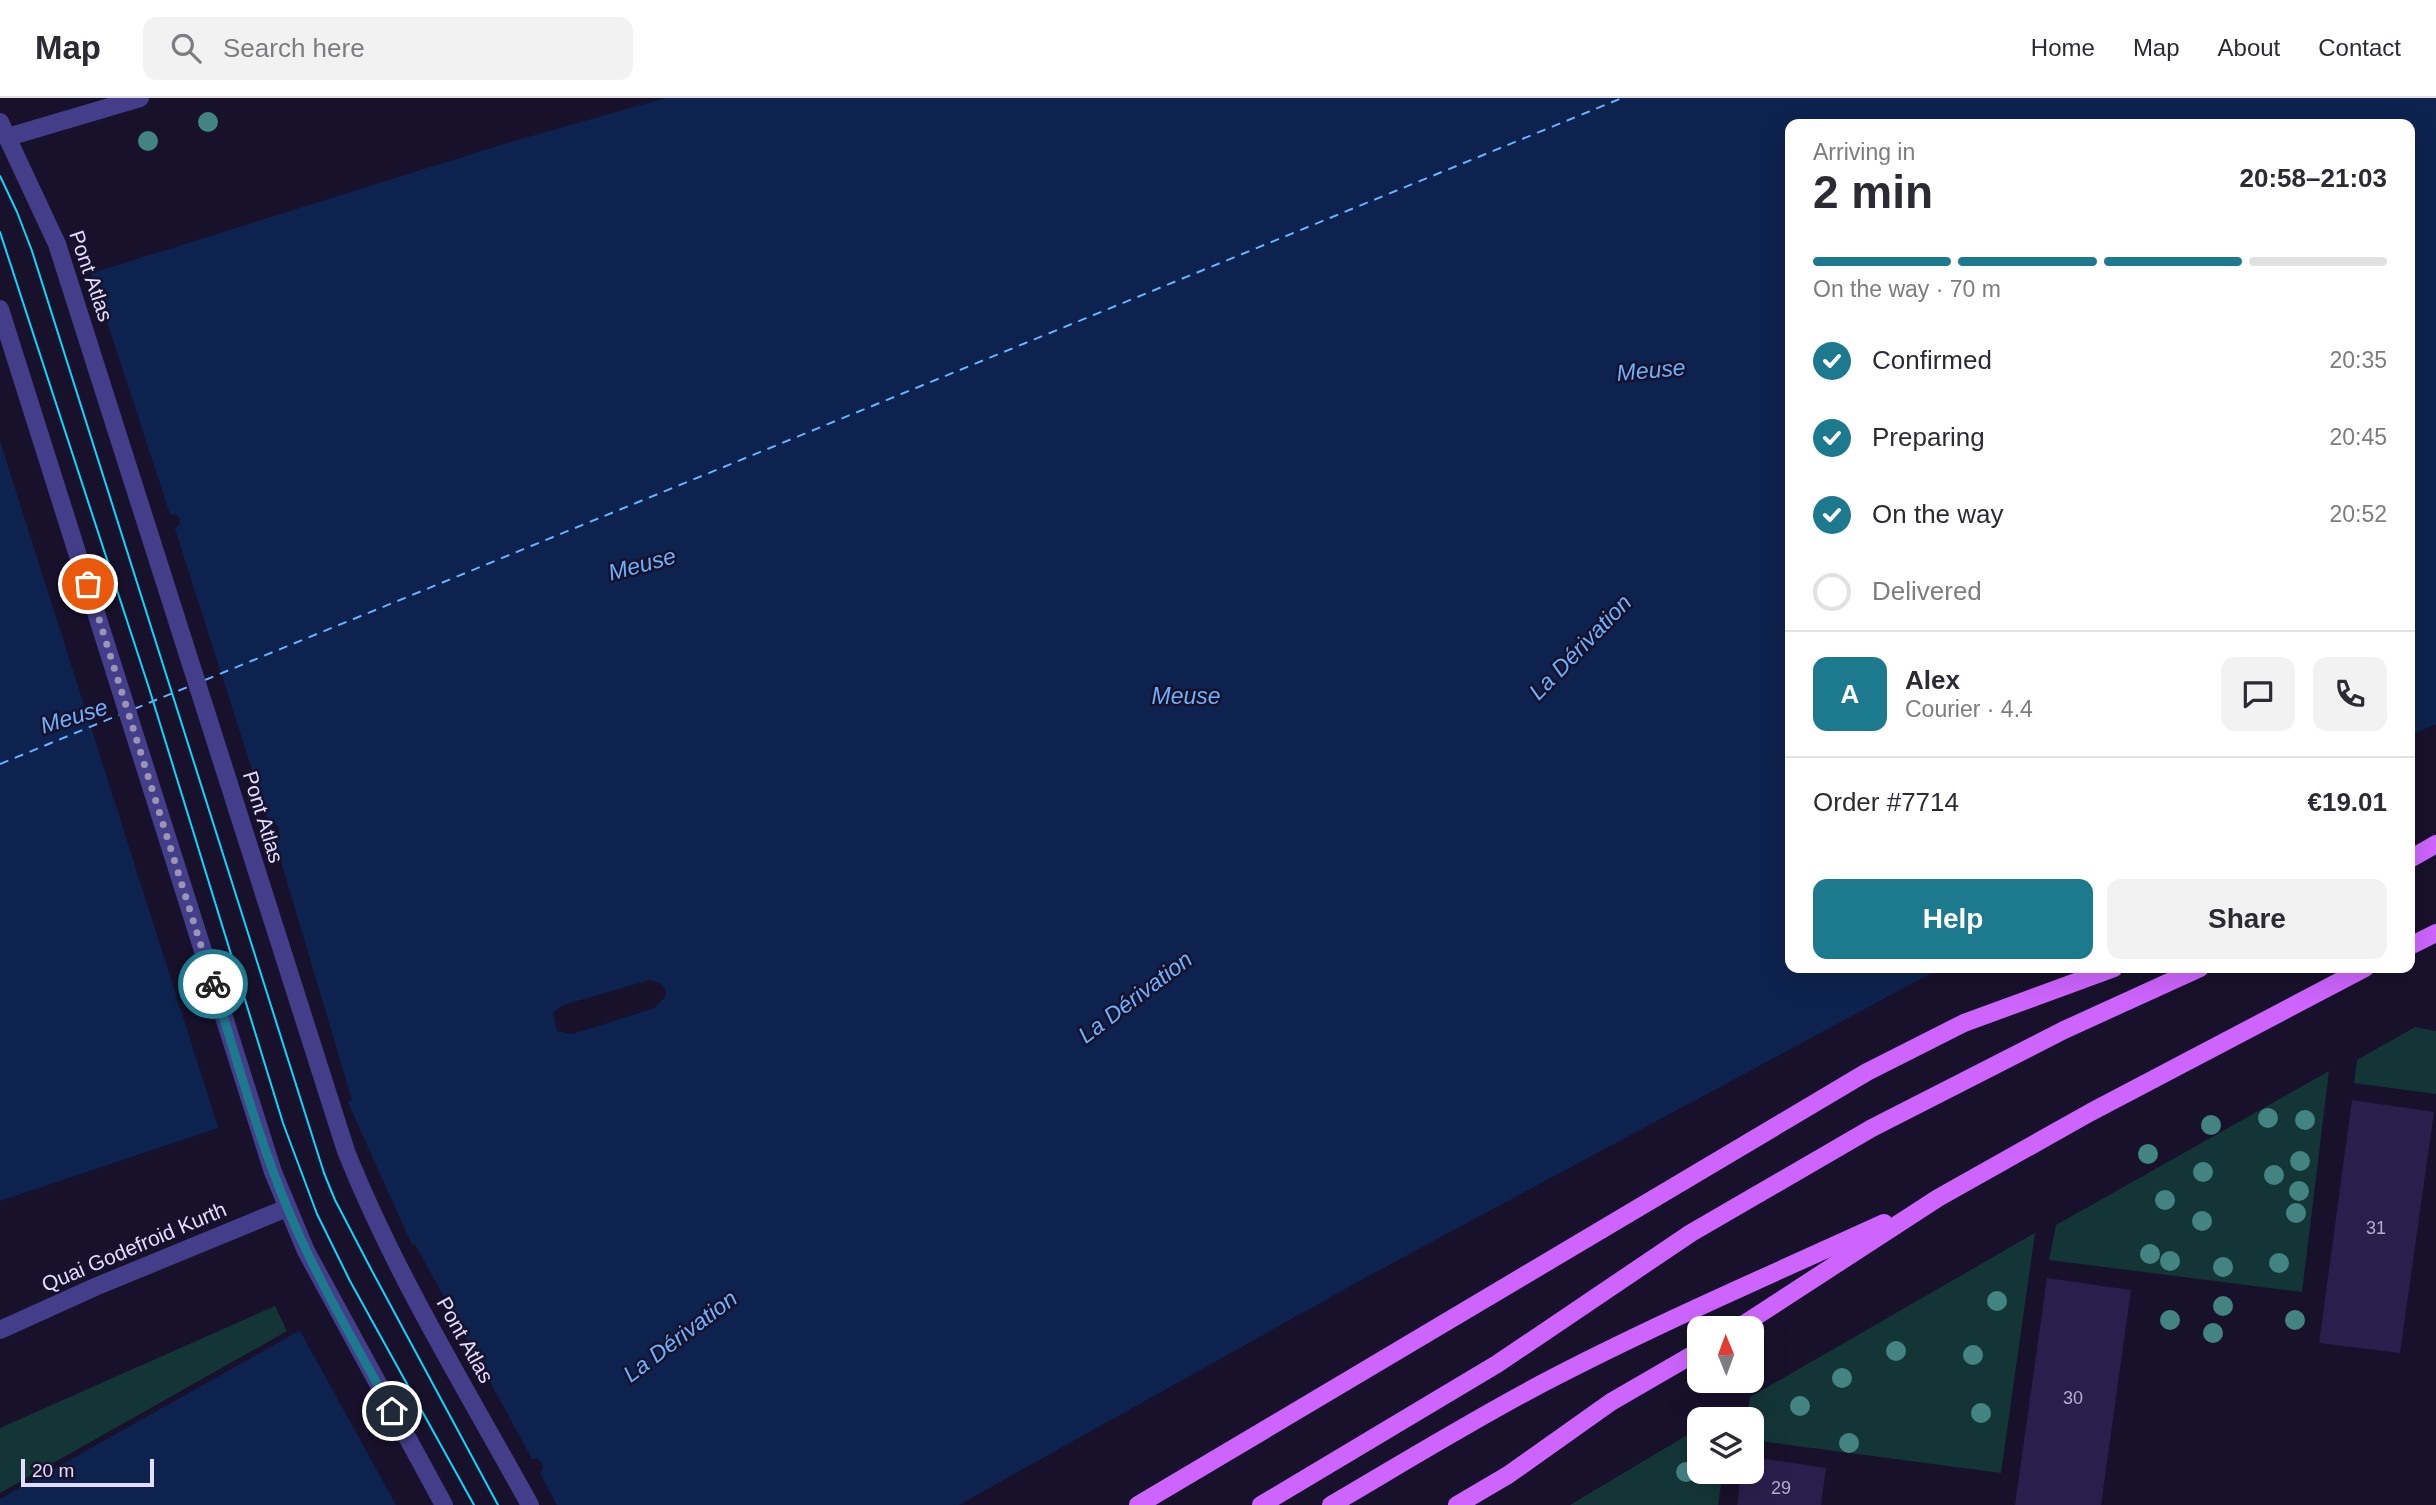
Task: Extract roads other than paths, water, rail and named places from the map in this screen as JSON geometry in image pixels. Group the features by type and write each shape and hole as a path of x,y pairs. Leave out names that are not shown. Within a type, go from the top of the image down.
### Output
{"main road":[{"path":"2415,851 2436,843"},
{"path":"2415,856 2436,843"},
{"path":"2415,944 2436,933"},
{"path":"1138,1505 1867,1072 1964,1023 2100,973"},
{"path":"1261,1505 1497,1364 1691,1233 1871,1128 2064,1030 2189,973"},
{"path":"1756,1316 1938,1198 2091,1112 2355,973"},
{"path":"1331,1505 1462,1428 1654,1327 1938,1198"},
{"path":"1457,1505 1508,1475 1611,1402 1687,1358"}],"street":[{"path":"4,130 140,98"},
{"name":"Pont Atlas","path":"4,130 57,244 330,1108 358,1182 394,1257 530,1505"},
{"path":"0,309 259,1131 287,1208 328,1293 444,1505"},
{"name":"Quai Godefroid Kurth","path":"0,1330 94,1287 287,1208"}],"water":[{"name":"Meuse","path":"665,98 2436,98 2436,724 2415,734 2415,119 1785,119 1785,973 1932,973 1363,1279 959,1505 0,1505 0,1499 420,1263 341,1087 0,1201 0,302 507,143","holes":["650,980 661,984 666,991 665,997 654,1008 573,1034 557,1031 553,1012 563,1005"]}],"tram line":[{"path":"0,176 32,251 324,1173 371,1269 498,1505"},
{"path":"0,232 149,688 283,1123 317,1214 350,1281 474,1505"}],"water label":[{"name":"La Dérivation","path":"1580,647"},
{"name":"La Dérivation","path":"1135,997"},
{"name":"La Dérivation","path":"680,1336"}]}
